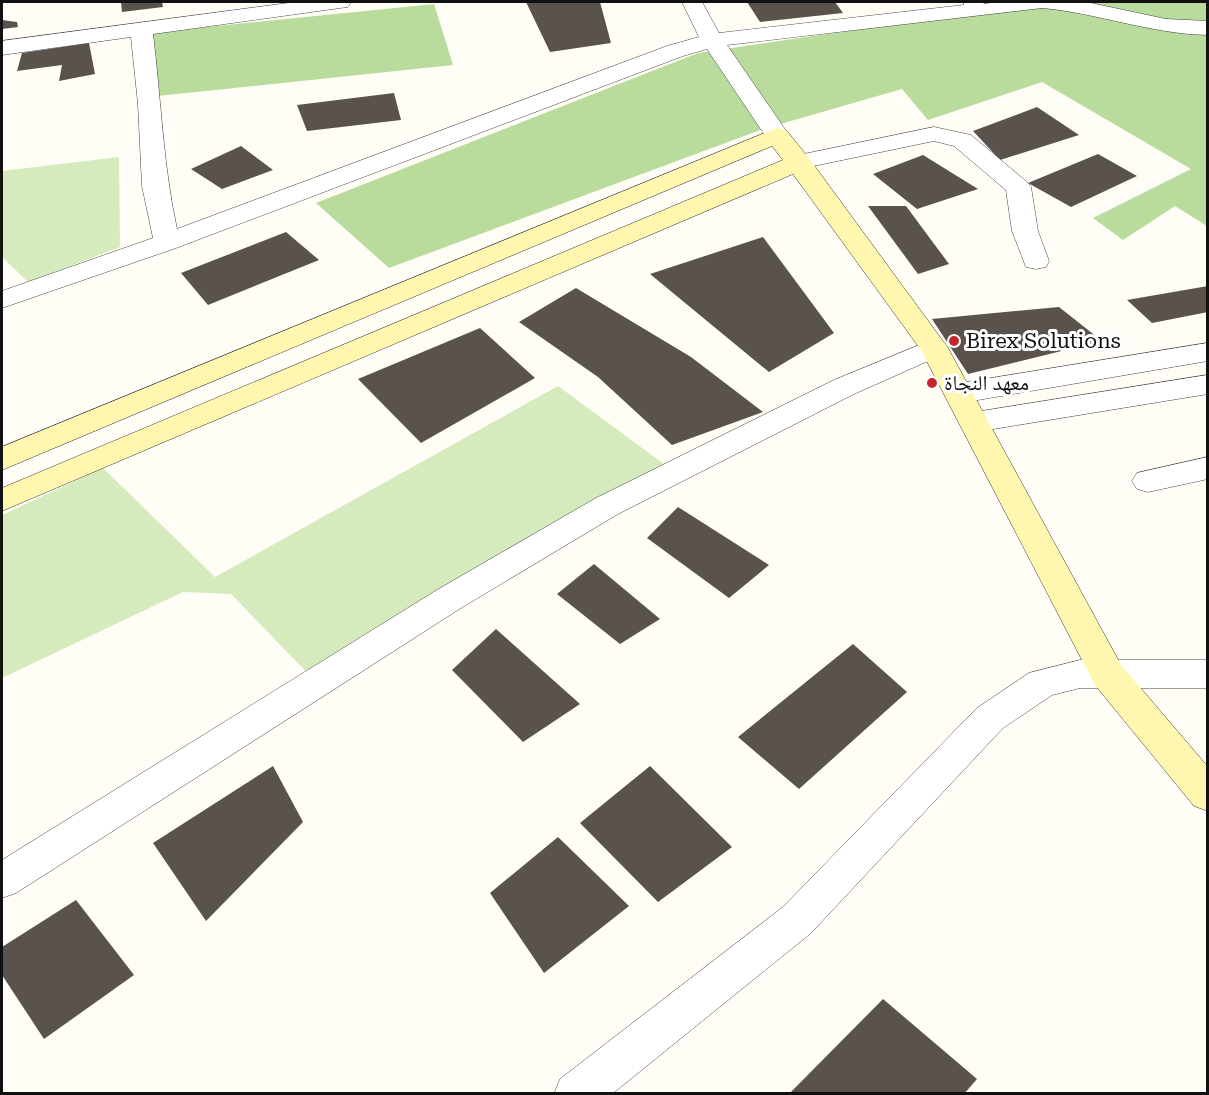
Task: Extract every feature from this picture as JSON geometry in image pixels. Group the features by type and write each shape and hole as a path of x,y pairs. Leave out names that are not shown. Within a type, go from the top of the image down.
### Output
{"street":[{"path":"2,48 340,2"},
{"path":"692,2 713,40 777,135 933,348 960,393 1108,675 1208,795"},
{"path":"2,300 167,242 632,66 713,40 920,15 975,6 1043,2 1092,9 1162,25 1189,29 1208,28"},
{"path":"141,29 150,104 155,186 167,242"},
{"path":"2,500 799,162 934,134 962,140 1018,187 1025,231 1036,261"},
{"path":"2,459 777,135"},
{"path":"2,881 439,606 608,506 844,387 933,348"},
{"path":"960,393 1208,352"},
{"path":"975,422 1208,384"},
{"path":"1148,480 1208,468"},
{"path":"576,1094 797,920 990,718 1042,683 1080,674 1208,674"}],"green space":[{"path":"1045,2 1207,2 1207,226 1175,206 1123,240 1093,218 1191,169 1042,82 928,120 902,89 763,129 389,268 316,203 698,53"},
{"path":"434,4 453,65 148,97 147,33"},
{"path":"119,157 120,247 28,282 2,257 2,171"},
{"path":"558,386 668,467 318,684 231,594 183,592 2,678 2,515 103,468 215,577"}],"building":[{"path":"121,2 162,2 163,7 122,12"},
{"path":"526,2 600,2 611,43 550,52"},
{"path":"747,2 835,2 843,13 760,22"},
{"path":"2,20 17,22 18,27 2,29"},
{"path":"89,43 95,74 59,81 62,65 17,71 22,53"},
{"path":"394,93 401,120 307,131 297,105"},
{"path":"1037,107 1079,135 1000,160 973,131"},
{"path":"241,146 273,170 222,189 191,169"},
{"path":"1098,154 1137,176 1071,207 1028,183"},
{"path":"923,155 978,189 917,209 873,174"},
{"path":"868,206 906,206 949,264 918,274"},
{"path":"286,232 319,260 208,305 181,273"},
{"path":"763,237 834,333 769,372 650,274"},
{"path":"1208,286 1208,312 1152,323 1127,300"},
{"path":"576,288 691,357 763,412 672,445 598,377 519,322"},
{"path":"1059,307 1102,341 968,374 932,319"},
{"path":"480,328 535,378 421,443 358,379"},
{"path":"678,507 769,565 729,598 647,538"},
{"path":"594,564 660,619 620,644 557,594"},
{"path":"496,629 580,704 523,742 452,670"},
{"path":"853,644 907,692 799,789 738,737"},
{"path":"273,766 303,822 206,921 153,843"},
{"path":"650,766 732,847 658,902 580,823"},
{"path":"558,837 629,906 544,973 490,893"},
{"path":"76,900 134,975 44,1039 2,975 2,947"},
{"path":"883,999 977,1079 964,1094 789,1094"}],"place":[{"name":"Birex Solutions","path":"954,341"},
{"name":"معهد النجاة","path":"932,383"}]}
